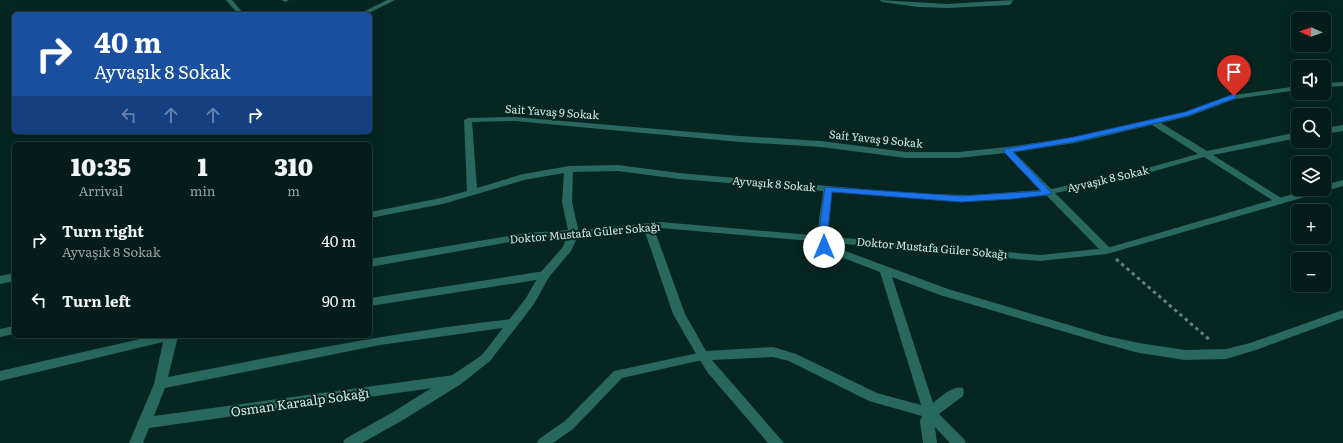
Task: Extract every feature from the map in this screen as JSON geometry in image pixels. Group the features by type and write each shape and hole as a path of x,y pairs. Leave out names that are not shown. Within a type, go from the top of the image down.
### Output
{"street":[{"path":"228,0 239,12"},
{"path":"366,12 392,0"},
{"path":"882,0 918,5 947,6 1009,3 1010,0"},
{"path":"1331,85 1343,84"},
{"name":"Sait Yavaş 9 Sokak","path":"472,191 468,120 515,119 563,122 740,139 821,144 906,155 958,155 1007,150 1074,140 1187,114 1234,96 1291,89"},
{"path":"1154,122 1204,155 1278,200"},
{"path":"1331,130 1343,128"},
{"name":"Ayvaşık 8 Sokak","path":"372,215 443,201 472,191 523,177 569,168 618,168 679,176 961,199 1012,197 1047,193 1122,178 1204,155 1291,136"},
{"path":"1007,150 1047,193 1107,251"},
{"path":"350,443 398,416 456,380 486,358 530,301 545,275 567,249 574,233 567,202 569,168"},
{"path":"1331,186 1343,183"},
{"path":"828,189 823,238 824,247 944,292 1106,340 1139,348 1185,355 1226,354 1252,347 1343,314"},
{"name":"Doktor Mustafa Güler Sokağı","path":"372,263 527,236 661,225 1040,258 1107,251 1293,196"},
{"path":"648,226 678,314 712,370 746,410 777,443"},
{"path":"886,270 894,306 923,388 930,413 959,443"},
{"path":"372,302 545,275"},
{"path":"0,280 12,278"},
{"path":"160,384 321,352 455,329 513,323"},
{"path":"0,333 12,330"},
{"path":"0,376 162,338"},
{"path":"136,443 160,384 171,338"},
{"path":"703,356 773,352 792,357 874,397 930,413"},
{"name":"Osman Karaalp Sokağı","path":"145,423 456,380"},
{"path":"930,443 928,421 930,413 958,392"}],"lane":[{"path":"543,443 569,425 618,374 703,356"}],"path":[{"path":"1107,251 1226,354"}],"route":[{"path":"824,247 823,238 828,189 961,199 1012,197 1047,193 1007,150 1074,140 1154,122 1187,114 1234,96"}]}
